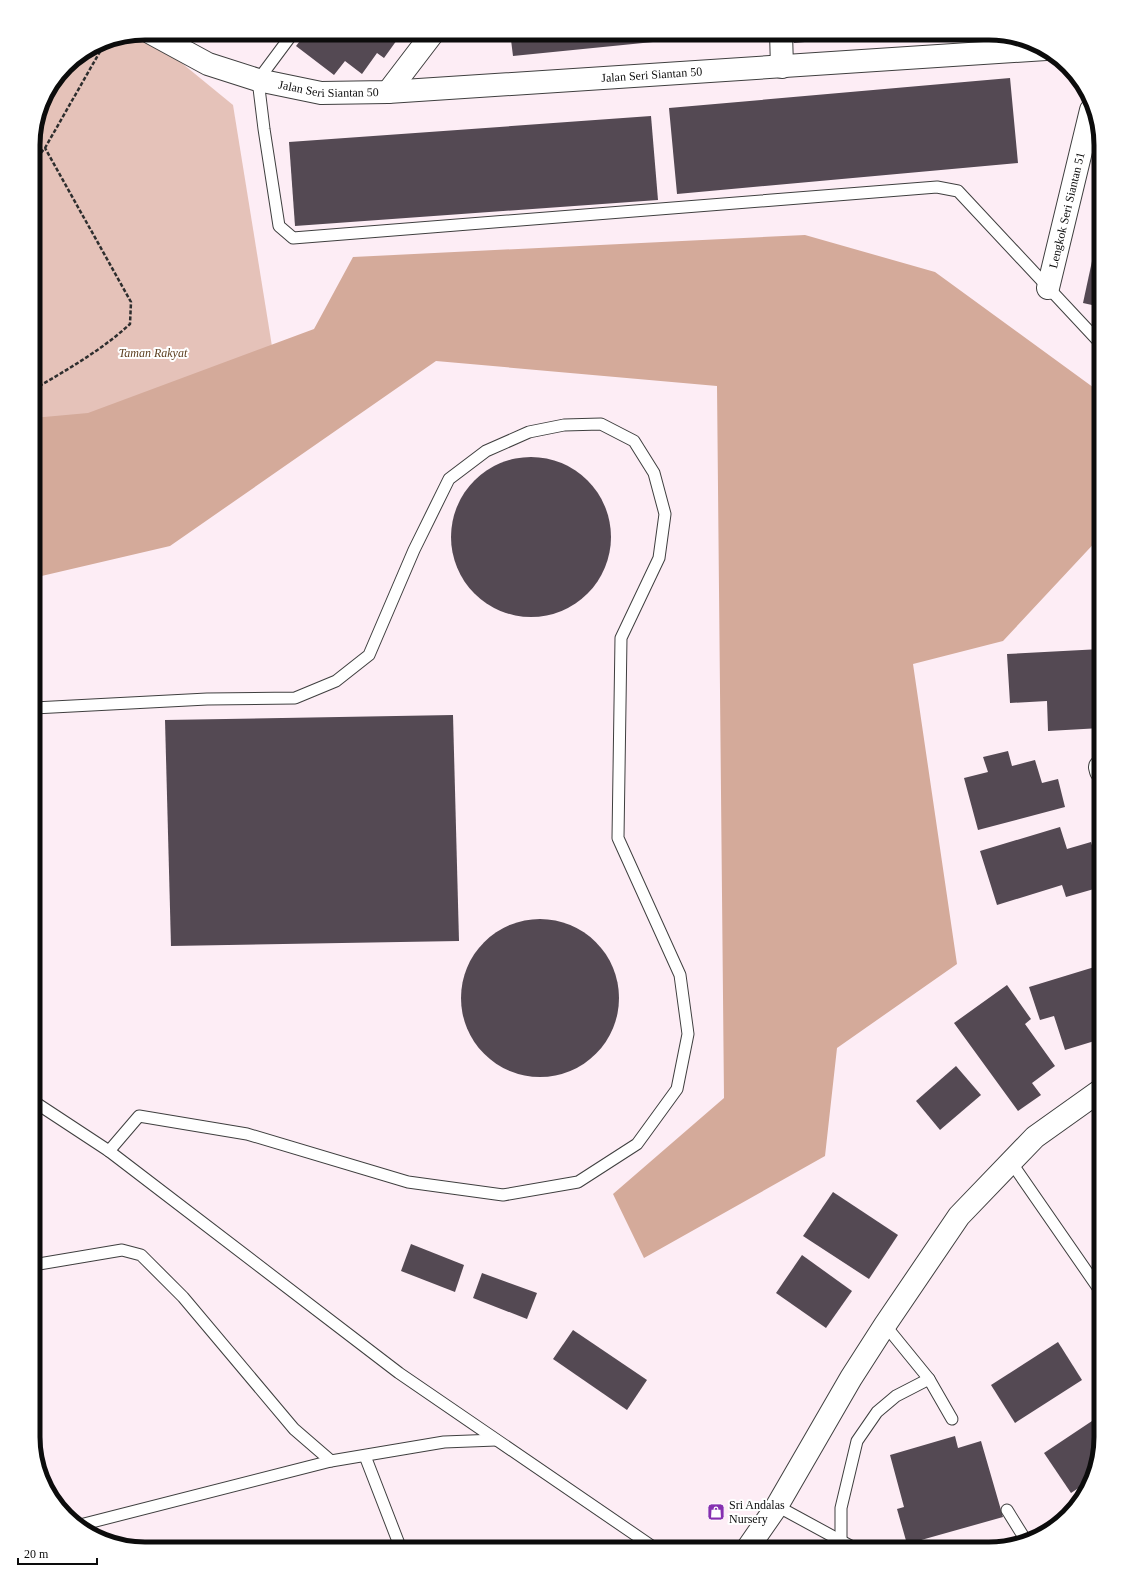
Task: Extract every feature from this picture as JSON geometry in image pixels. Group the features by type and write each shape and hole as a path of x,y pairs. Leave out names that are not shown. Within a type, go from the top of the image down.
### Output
{"street":[{"name":"Jalan Seri Siantan 50","path":"164,40 208,64 258,80 321,93 388,92 1032,50"},
{"path":"388,92 428,40"},
{"path":"781,40 782,67"},
{"name":"Lengkok Seri Siantan 51","path":"1048,288 1089,116"},
{"path":"751,1542 777,1506 851,1378 885,1324 959,1216 1035,1137 1094,1095"}],"lane":[{"path":"289,40 258,80 279,226 293,238 937,187 958,191 1094,337"},
{"path":"40,708 207,698 295,698 336,681 369,655 414,550 448,479 486,451 529,432 564,425 601,424 634,441 654,473 664,514 659,558 621,638 618,838 680,975 688,1034 677,1089 637,1144 578,1182 503,1195 408,1182 247,1134 139,1116 109,1151"},
{"path":"40,1106 109,1151 399,1373 646,1542"},
{"path":"1011,1162 1094,1282"},
{"path":"40,1264 122,1250 141,1255 183,1297 294,1430 331,1461"},
{"path":"885,1324 929,1379 952,1419"},
{"path":"841,1540 841,1508 857,1441 877,1412 896,1396 929,1379"},
{"path":"86,1523 331,1461 444,1442 496,1440"},
{"path":"365,1456 397,1542"},
{"path":"777,1506 844,1542"},
{"path":"1007,1510 1023,1536"}],"path":[{"path":"40,154 45,148 101,50"},
{"path":"40,385 117,336 130,324 131,302 45,148"}],"green space":[{"name":"Taman Rakyat","path":"154,40 233,105 286,433 40,518 40,139 46,112 51,99 62,81 76,66 105,48 125,42"}],"shaded area":[{"path":"805,235 935,272 1094,388 1094,544 1003,641 913,664 957,964 837,1048 825,1156 644,1258 613,1194 724,1098 717,386 436,361 170,546 40,576 40,417 88,413 314,329 353,257"}],"building":[{"path":"301,40 397,40 384,58 377,53 362,74 345,61 334,75 296,46"},
{"path":"511,40 673,40 513,56"},
{"path":"794,40 826,40 794,43"},
{"path":"1010,78 1018,163 677,194 669,108"},
{"path":"651,116 658,200 295,226 289,142"},
{"path":"1094,252 1094,305 1083,303"},
{"path":"531,457 562,463 582,475 593,486 605,506 611,537 605,568 593,588 582,599 562,611 531,617 500,611 480,599 469,588 457,568 451,537 457,506 469,486 480,475 500,463"},
{"path":"1094,649 1094,728 1048,731 1047,701 1010,703 1007,654"},
{"path":"453,715 459,941 171,946 165,720"},
{"path":"1008,751 1012,766 1035,760 1042,783 1058,779 1065,807 978,830 964,778 988,772 983,757"},
{"path":"1060,827 1067,849 1091,842 1094,852 1094,889 1066,897 1062,885 997,905 980,851"},
{"path":"548,919 563,922 577,928 596,942 606,954 616,975 619,998 616,1021 606,1042 596,1054 584,1064 563,1074 548,1077 532,1077 517,1074 496,1064 484,1054 474,1042 464,1021 462,1013 461,990 464,975 474,954 484,942 496,932 517,922 525,920"},
{"path":"1094,967 1094,1041 1065,1050 1054,1016 1040,1020 1029,987"},
{"path":"1007,985 1031,1019 1025,1024 1055,1066 1032,1083 1041,1095 1018,1111 954,1023"},
{"path":"956,1066 981,1095 940,1130 916,1101"},
{"path":"833,1192 898,1235 869,1279 803,1236"},
{"path":"411,1244 464,1265 455,1292 401,1271"},
{"path":"802,1255 852,1291 826,1328 776,1293"},
{"path":"482,1273 537,1293 527,1319 473,1298"},
{"path":"573,1330 647,1380 627,1410 553,1359"},
{"path":"1058,1342 1082,1380 1015,1423 991,1385"},
{"path":"1094,1420 1093,1450 1086,1477 1082,1486 1071,1493 1044,1453"},
{"path":"955,1436 958,1448 981,1441 1003,1517 914,1542 906,1542 897,1509 904,1507 890,1455"}],"place":[{"name":"Sri Andalas Nursery","path":"716,1512"}]}
